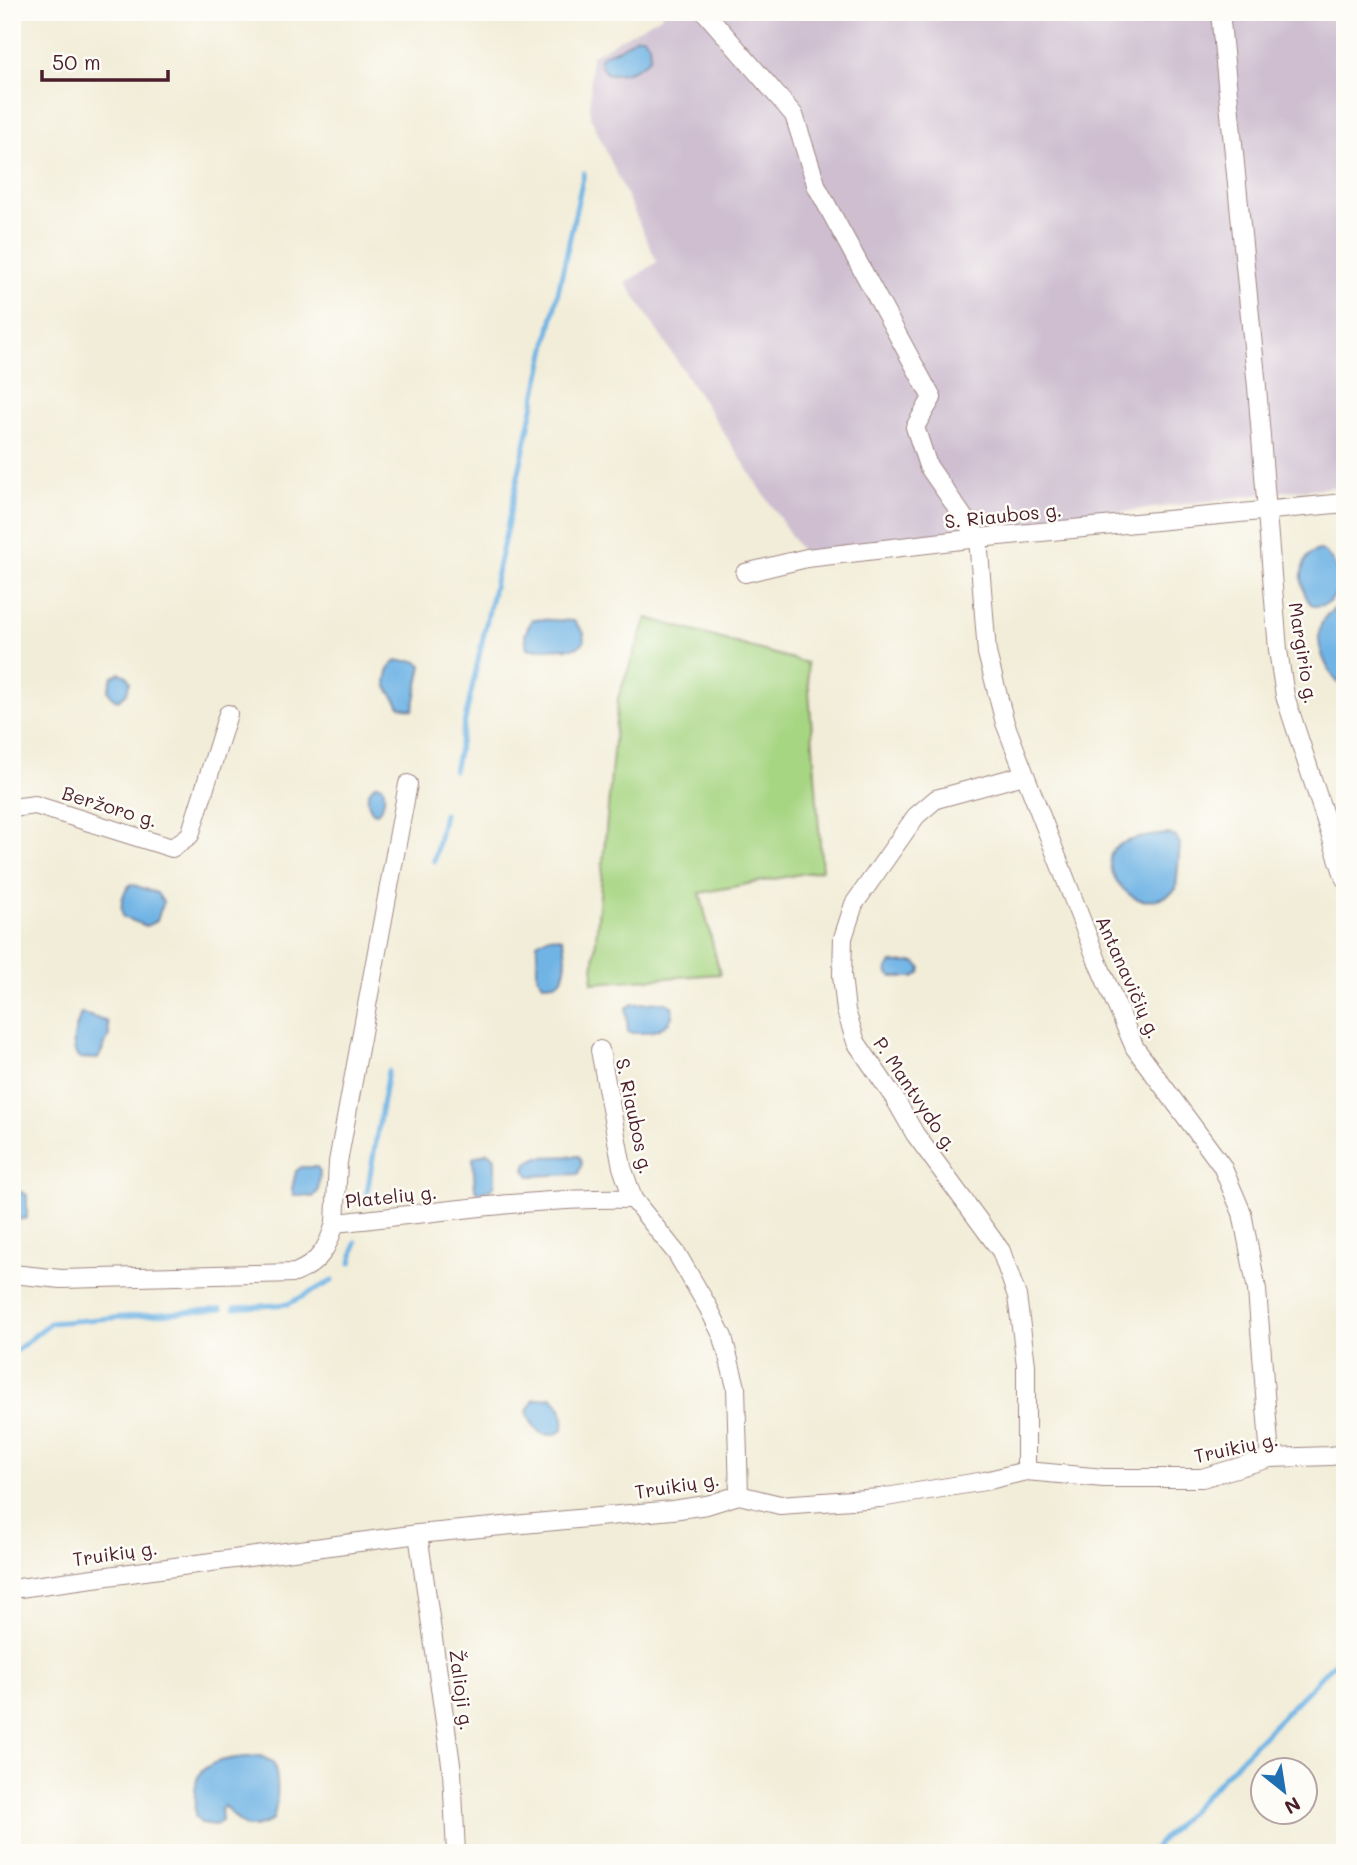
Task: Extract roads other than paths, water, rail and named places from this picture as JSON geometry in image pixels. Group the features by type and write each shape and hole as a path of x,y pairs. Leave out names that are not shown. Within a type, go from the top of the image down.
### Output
{"street":[{"path":"705,12 794,116 817,187 932,398 915,427 928,466 978,538"},
{"name":"Margirio g.","path":"1220,12 1256,373 1278,649 1285,696 1345,879"},
{"name":"S. Riaubos g.","path":"745,573 807,558 978,538 1345,503"},
{"name":"Antanavičių g.","path":"978,538 987,653 1004,723 1024,775 1135,1048 1222,1166 1242,1213 1257,1290 1270,1458"},
{"name":"Beržoro g.","path":"12,808 35,805 172,848 190,835 228,714"},
{"name":"P. Mantvydo g.","path":"1024,775 936,799 916,816 854,904 843,938 842,975 846,1011 856,1042 915,1134 1000,1251 1017,1296 1026,1365 1026,1471"},
{"path":"335,1223 338,1162 408,784"},
{"name":"S. Riaubos g.","path":"600,1050 622,1167 633,1199 677,1254 723,1337 736,1387 739,1495"},
{"name":"Platelių g.","path":"12,1274 61,1279 295,1273 318,1260 329,1244 335,1223 540,1202 594,1198 633,1199"},
{"name":"Truikių g.","path":"12,1589 418,1534 672,1510 707,1505 739,1495 780,1505 880,1498 985,1481 1026,1471 1104,1478 1202,1478 1270,1458 1345,1454"},
{"name":"Žalioji g.","path":"418,1534 452,1771 456,1853"}],"water":[{"path":"636,37 644,37 649,44 650,57 630,71 606,73 600,58"},
{"path":"1321,550 1329,556 1334,565 1338,584 1331,600 1324,605 1313,606 1304,592 1302,574 1307,558 1313,552"},
{"path":"1338,607 1345,607 1345,690 1330,671 1320,647 1321,624 1327,615"},
{"path":"532,619 574,621 584,633 584,642 576,648 527,649 525,634"},
{"path":"397,661 415,661 422,665 413,710 400,707 388,689 386,681 389,669"},
{"path":"120,673 127,676 130,682 126,694 118,700 112,698 108,691 112,677"},
{"path":"376,784 383,786 384,793 383,804 377,813 370,808 368,801 370,790"},
{"path":"1168,834 1176,837 1180,844 1176,889 1157,899 1135,898 1113,874 1110,858 1113,851 1130,840"},
{"path":"131,884 157,893 163,902 157,921 146,926 123,917 122,899"},
{"path":"549,936 562,938 566,964 562,979 556,983 543,984 537,976 537,943"},
{"path":"915,962 921,968 920,973 914,977 892,977 888,974 887,968 892,963"},
{"path":"663,1002 672,1006 670,1020 665,1025 651,1032 628,1032 626,1008 633,1004"},
{"path":"81,1013 108,1022 109,1036 98,1059 78,1058 75,1053 74,1036"},
{"path":"488,1152 495,1158 495,1184 490,1190 479,1192 475,1189 473,1158"},
{"path":"579,1156 582,1163 578,1174 530,1176 525,1170 527,1163 539,1157"},
{"path":"301,1167 317,1167 320,1172 318,1191 313,1197 294,1195 292,1189 296,1171"},
{"path":"12,1191 27,1195 27,1218 12,1221"},
{"path":"551,1397 560,1407 563,1430 550,1435 536,1428 527,1411 534,1400"},
{"path":"260,1756 273,1762 277,1776 278,1791 273,1820 249,1827 224,1806 221,1810 222,1821 215,1825 201,1823 195,1816 195,1796 196,1781 203,1770 217,1762"}],"waterway":[{"path":"454,771 584,173"},
{"path":"434,861 444,814"},
{"path":"365,1204 388,1071"},
{"path":"351,1263 356,1242"},
{"path":"234,1308 288,1304 332,1281"},
{"path":"12,1354 50,1323 221,1309"},
{"path":"1149,1853 1345,1652"}]}
